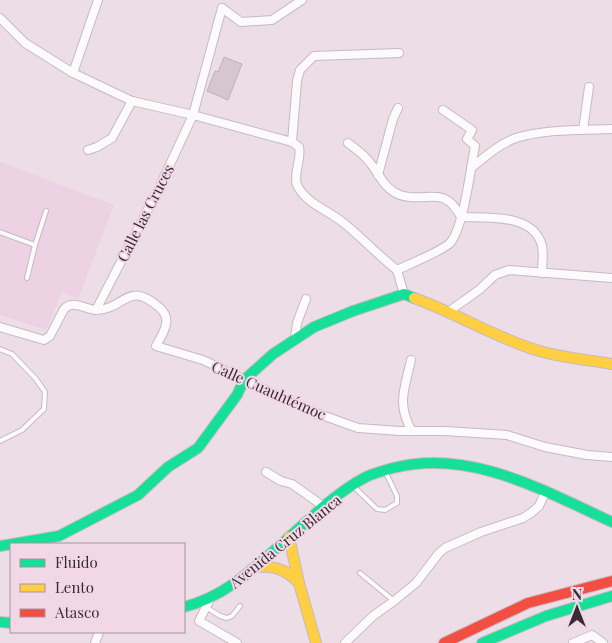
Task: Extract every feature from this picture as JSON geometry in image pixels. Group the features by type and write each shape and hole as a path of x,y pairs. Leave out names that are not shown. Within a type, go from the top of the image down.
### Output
{"main road":[{"path":"18,543 59,536 138,495 168,467 198,448 237,395 244,380 273,354 314,327 353,311 404,294 441,308 501,337 537,351 612,364"},
{"name":"Avenida Cruz Blanca","path":"185,607 229,588 257,567 323,506 363,479 385,471 427,462 466,465 505,476 612,522"},
{"path":"289,537 308,619 316,643"},
{"path":"257,567 274,566 287,570 299,583"},
{"path":"444,643 528,603 612,581"},
{"path":"482,643 550,614 612,596"}],"street":[{"path":"73,73 98,0"},
{"path":"221,4 241,22 272,20 302,0"},
{"name":"Calle las Cruces","path":"96,310 159,188 193,115 221,4"},
{"path":"0,18 25,43 73,73 132,101 193,115 292,142 299,147 297,184 304,195 345,223 397,270 404,294"},
{"path":"292,142 297,81 300,70 314,56 399,53"},
{"path":"583,130 588,87"},
{"path":"88,150 112,138 132,101"},
{"path":"378,175 393,119 398,108"},
{"path":"397,270 450,243 457,232 475,146 467,139 472,130 443,110"},
{"path":"471,168 496,149 515,139 535,134 612,128"},
{"path":"348,143 371,164 382,182 390,189 400,195 414,197 437,196 450,201 456,207 461,217"},
{"path":"461,217 514,220 526,225 540,240 543,249 542,273"},
{"path":"448,312 479,290 495,275 509,270 612,278"},
{"name":"Calle Cuauhtémoc","path":"96,310 132,296 141,296 151,300 165,312 167,318 166,328 156,346 202,360 308,410 358,428 507,435 545,447 587,455 612,457"},
{"path":"295,338 297,322 306,299"},
{"path":"0,327 44,340 50,336 68,305 73,304 96,310"},
{"path":"411,360 402,403 404,418 412,431"},
{"path":"266,472 280,482 292,484 323,506"},
{"path":"345,643 373,616 416,583 445,548 480,532 523,518 538,506 545,493"},
{"path":"211,597 199,621 237,643"},
{"path":"573,643 592,635 603,643"}],"lane":[{"path":"26,278 46,211"},
{"path":"0,232 35,245"},
{"path":"0,349 12,354 36,379 45,392 44,409 22,430 0,441"},
{"path":"353,486 377,509 385,510 397,503 397,496 385,471"},
{"path":"360,573 394,601"},
{"path":"206,607 227,618 232,616 240,606"}],"shaded area":[{"path":"0,162 114,205 78,299 62,292 46,330 0,315"}],"building":[{"path":"224,57 242,64 228,100 207,91 215,71 218,72"}],"traffic: fast":[{"path":"18,543 59,536 138,495 168,467 198,448 237,395 244,380 273,354 314,327 353,311 404,294 414,298"},
{"path":"185,607 214,596 240,579 324,506 354,484 371,475 393,468 422,463 478,468 533,486 612,522"},
{"path":"0,546 10,544"},
{"path":"482,643 546,616 612,596"},
{"path":"0,622 10,623"}],"traffic: slow":[{"path":"414,298 520,345 563,356 612,364"},
{"path":"289,537 299,583 316,643"},
{"path":"257,567 279,569 289,574 298,582"}],"traffic: jam":[{"path":"444,643 528,603 612,581"}]}
